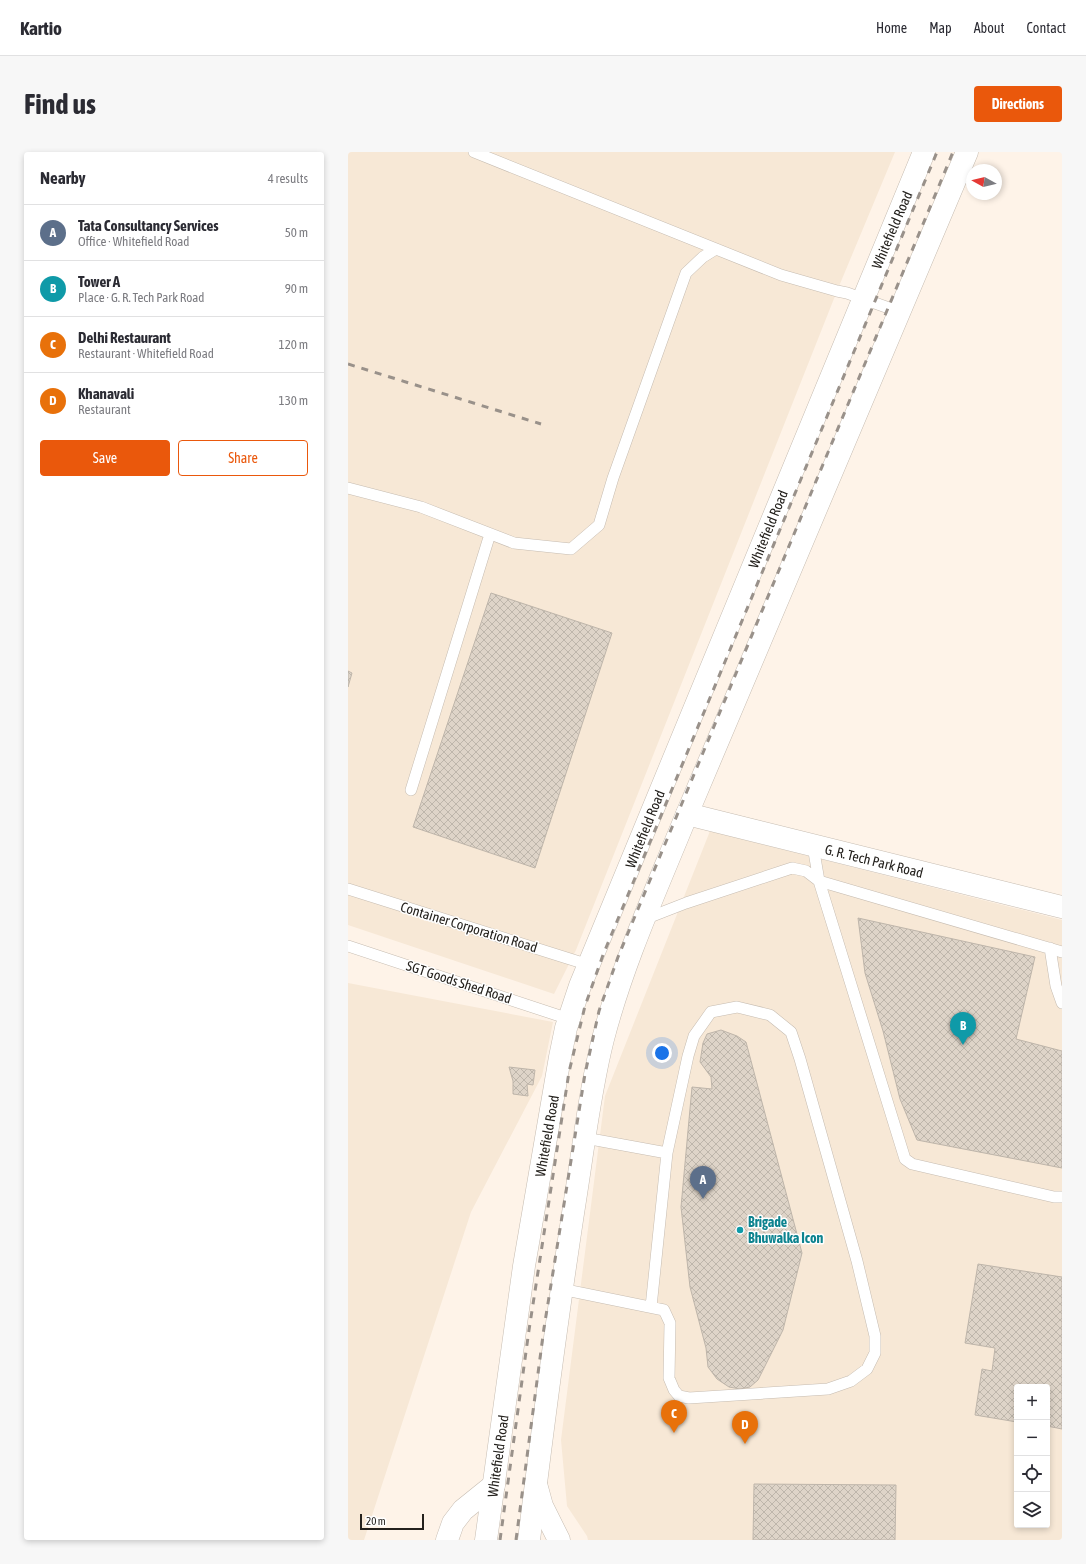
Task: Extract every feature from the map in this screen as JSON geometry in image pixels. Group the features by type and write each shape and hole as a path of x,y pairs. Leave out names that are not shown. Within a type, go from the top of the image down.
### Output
{"main road":[{"name":"Whitefield Road","path":"486,1540 524,1266 560,1057 569,1019 589,965 924,152"},
{"path":"529,1540 562,1289 596,1067 616,996 644,919 687,814 967,152"},
{"name":"G. R. Tech Park Road","path":"687,814 1062,907"},
{"path":"536,1484 542,1506 559,1540"},
{"path":"447,1540 453,1523 463,1510 494,1485"}],"lane":[{"path":"474,152 781,275 847,293 900,312"},
{"path":"348,488 421,507 514,543 571,549 599,525 613,478 686,273 703,257 716,249"},
{"path":"411,790 490,534"},
{"path":"813,846 819,881 905,1159 912,1164 1054,1197 1062,1197"},
{"path":"644,919 686,903 792,868 806,872 819,881 1062,952"},
{"name":"Container Corporation Road","path":"348,889 589,965"},
{"name":"SGT Goods Shed Road","path":"348,946 569,1019"},
{"path":"1050,948 1056,986 1062,1003"},
{"path":"562,1289 664,1310 670,1323 668,1378 679,1396 689,1398 828,1389 851,1381 867,1369 875,1353 875,1336 856,1261 800,1059 790,1032 770,1015 737,1007 712,1012 694,1036 688,1056 667,1153 651,1307"},
{"path":"585,1138 667,1153"}],"shaded area":[{"path":"348,152 895,152 837,291 576,950 554,994 348,925"},
{"path":"710,831 1062,920 1062,1540 588,1540 587,1536 567,1506 561,1440 605,1096"},
{"path":"348,983 553,1022 542,1076 471,1212 364,1540 348,1540"}],"building":[{"path":"491,593 612,633 535,868 413,827"},
{"path":"348,671 352,673 348,687"},
{"path":"858,918 1035,957 1016,1039 1062,1051 1062,1168 917,1140 900,1099 883,1031 865,973"},
{"name":"Brigade Bhuwalka Icon","path":"721,1030 737,1036 746,1042 802,1253 783,1330 758,1380 750,1387 740,1389 729,1387 717,1379 708,1367 706,1348 690,1287 681,1207 692,1087 712,1089 711,1077 700,1062 703,1043 707,1034"},
{"path":"509,1067 535,1070 533,1085 527,1084 528,1096 513,1094 513,1081"},
{"path":"978,1264 1062,1277 1062,1429 1050,1427 1050,1384 1014,1384 1014,1422 975,1415 982,1369 992,1371 995,1348 965,1343"},
{"path":"754,1484 896,1485 895,1540 753,1540"}],"railway":[{"path":"500,1540 529,1330 569,1072 585,1006 603,955 937,152"},
{"path":"516,1540 544,1328 585,1074 599,1011 618,957 953,152"},
{"path":"348,364 541,424"}],"place":[{"name":"Tower A","path":"963,1045"},
{"name":"Tata Consultancy Services","path":"703,1199"},
{"name":"Brigade Bhuwalka Icon","path":"740,1230"},
{"name":"Delhi Restaurant","path":"674,1433"},
{"name":"Khanavali","path":"745,1444"}]}
